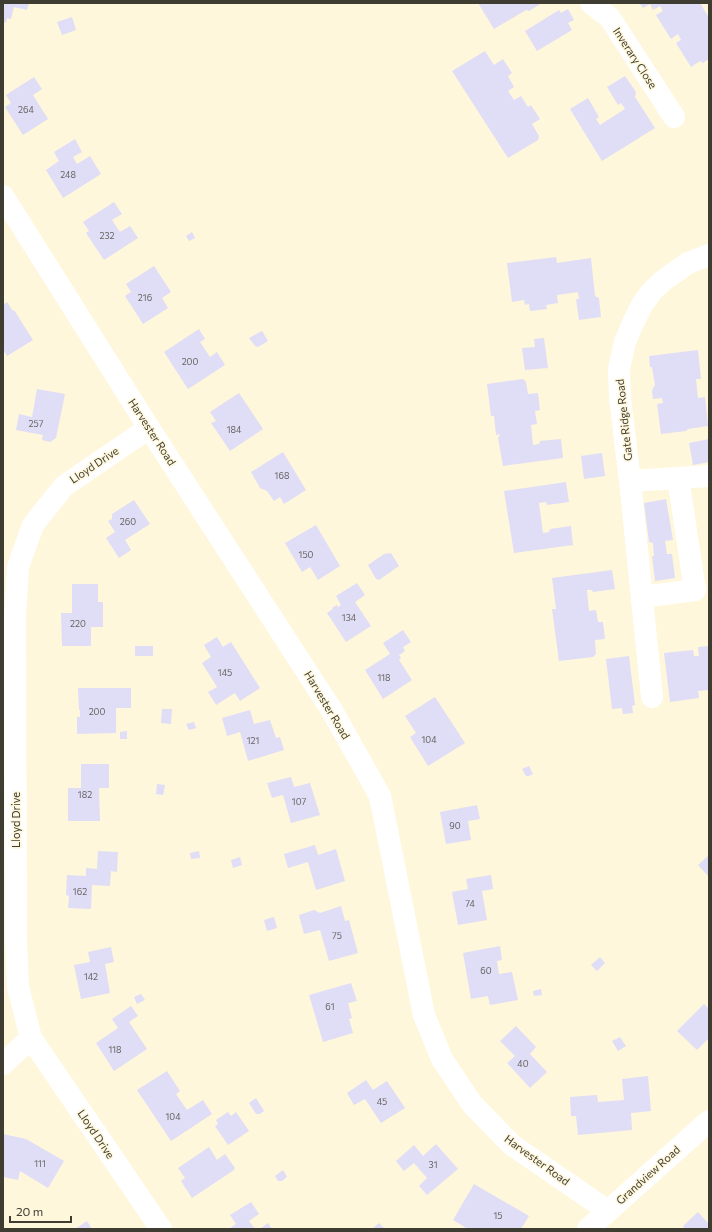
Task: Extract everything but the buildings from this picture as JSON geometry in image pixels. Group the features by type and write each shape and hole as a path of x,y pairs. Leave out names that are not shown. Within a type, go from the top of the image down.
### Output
{"street":[{"name":"Inverary Close","path":"591,3 610,18 674,117"},
{"name":"Harvester Road","path":"3,196 149,428 331,709 380,796 424,1015 442,1059 472,1104 512,1145 608,1211"},
{"name":"Gate Ridge Road","path":"652,697 620,391 619,369 625,342 633,323 642,305 652,291 688,262 709,255"},
{"name":"Lloyd Drive","path":"149,428 64,486 33,525 18,567 15,618 16,938 18,988 31,1038 160,1229"},
{"path":"630,481 709,476"},
{"path":"642,597 695,590 678,478"},
{"path":"3,1064 31,1038"},
{"name":"Grandview Road","path":"588,1229 709,1121"}]}
